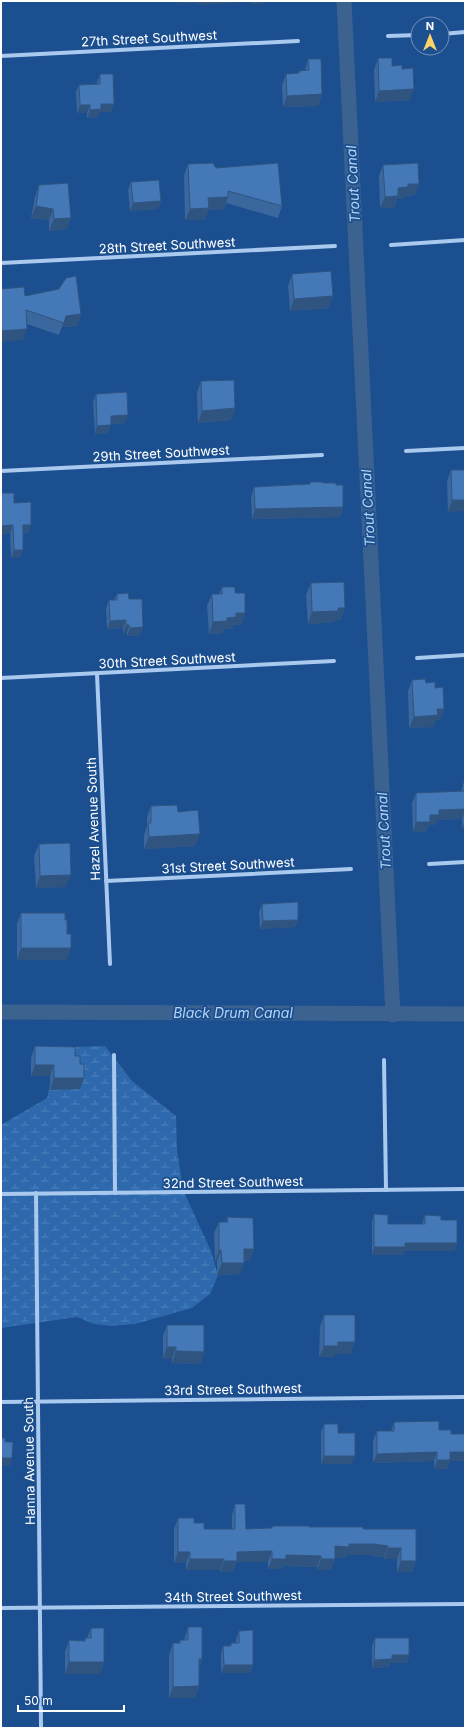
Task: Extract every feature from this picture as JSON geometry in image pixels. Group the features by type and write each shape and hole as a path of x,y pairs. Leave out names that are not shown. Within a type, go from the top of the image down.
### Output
{"street":[{"path":"450,33 465,32"},
{"path":"388,36 410,35"},
{"name":"27th Street Southwest","path":"1,56 298,41"},
{"path":"391,245 465,240"},
{"name":"28th Street Southwest","path":"1,263 335,246"},
{"path":"406,451 465,448"},
{"name":"29th Street Southwest","path":"1,471 322,455"},
{"path":"417,658 465,655"},
{"name":"30th Street Southwest","path":"1,678 334,662"},
{"name":"Hazel Avenue South","path":"97,674 110,964"},
{"path":"429,864 465,862"},
{"name":"31st Street Southwest","path":"106,881 351,869"},
{"path":"114,1055 115,1193"},
{"path":"384,1060 386,1190"},
{"name":"32nd Street Southwest","path":"1,1194 465,1190"},
{"name":"Hanna Avenue South","path":"36,1193 41,1728"},
{"name":"33rd Street Southwest","path":"1,1402 465,1397"},
{"name":"34th Street Southwest","path":"1,1608 465,1604"}],"green space":[{"path":"105,1046 132,1081 176,1116 177,1149 183,1190 211,1251 218,1275 210,1294 192,1308 135,1324 111,1326 94,1324 77,1317 1,1328 1,1125 47,1098 53,1071 73,1047"}],"building":[{"path":"378,58 392,58 392,66 402,65 402,69 413,68 414,89 379,91"},
{"path":"308,59 321,59 322,94 287,96 286,74 299,73 299,71 309,70"},
{"path":"100,74 113,74 114,104 101,104 101,109 90,110 90,105 80,105 79,85 100,84"},
{"path":"213,163 216,168 278,163 282,206 228,191 228,197 208,198 209,208 190,209 188,164"},
{"path":"418,163 419,184 408,184 408,187 398,188 398,196 385,197 383,165"},
{"path":"159,180 161,201 133,203 131,182"},
{"path":"68,183 71,218 54,219 53,209 36,206 39,185"},
{"path":"331,271 333,296 294,299 292,274"},
{"path":"76,276 81,314 66,316 64,323 26,310 27,329 1,331 1,289 24,287 25,296 59,289 66,278"},
{"path":"234,380 235,408 202,411 201,381"},
{"path":"127,392 128,415 111,416 111,425 97,426 96,394"},
{"path":"451,470 465,470 465,500 452,500"},
{"path":"310,482 336,483 336,485 343,485 343,507 255,509 254,487 310,484"},
{"path":"1,493 14,493 14,503 31,502 31,525 23,525 23,550 14,550 13,525 1,526"},
{"path":"344,582 345,608 338,608 338,611 312,612 311,583"},
{"path":"222,587 235,587 235,593 245,593 245,613 236,613 236,617 227,618 227,621 213,622 212,594 222,594"},
{"path":"128,593 129,599 142,599 143,627 130,628 129,625 126,625 126,620 110,621 109,600 117,600 117,594"},
{"path":"425,679 426,683 435,682 435,688 443,687 444,709 437,709 438,715 414,717 412,680"},
{"path":"465,791 465,809 439,810 439,815 430,815 430,822 416,822 416,793"},
{"path":"177,805 178,812 198,810 200,834 149,837 148,823 151,823 151,806"},
{"path":"70,843 71,875 40,876 39,844"},
{"path":"298,902 298,920 263,921 262,904"},
{"path":"21,913 65,913 65,920 67,920 67,934 71,934 71,948 21,948"},
{"path":"35,1046 75,1047 75,1056 80,1056 80,1064 84,1064 84,1078 54,1078 54,1065 35,1065"},
{"path":"374,1214 388,1215 388,1224 425,1224 425,1215 441,1216 441,1220 457,1220 457,1243 405,1243 405,1247 374,1247"},
{"path":"227,1217 253,1218 254,1249 244,1249 244,1263 222,1263 221,1250 219,1250 219,1222 228,1222"},
{"path":"324,1315 355,1315 355,1342 338,1342 338,1346 324,1346"},
{"path":"167,1325 204,1325 204,1352 176,1351 176,1347 167,1347"},
{"path":"439,1421 439,1430 451,1430 451,1434 465,1434 465,1452 450,1452 450,1460 437,1460 437,1452 377,1454 377,1431 394,1431 394,1422"},
{"path":"324,1424 338,1424 338,1433 355,1433 355,1456 324,1456"},
{"path":"1,1438 5,1438 5,1442 13,1442 12,1458 1,1458"},
{"path":"235,1504 245,1504 246,1529 272,1528 272,1526 309,1526 363,1527 363,1529 416,1529 416,1561 401,1561 401,1548 388,1548 388,1546 374,1544 349,1544 349,1547 335,1546 335,1559 321,1559 321,1556 286,1555 286,1559 272,1559 272,1551 237,1552 237,1561 224,1561 224,1559 190,1559 190,1552 178,1552 178,1518 194,1518 194,1523 204,1523 204,1529 235,1529"},
{"path":"188,1627 202,1627 202,1659 199,1659 199,1686 173,1687 173,1643 180,1643 180,1640 188,1640"},
{"path":"91,1628 104,1628 104,1662 69,1662 69,1640 85,1641 85,1638 91,1638"},
{"path":"253,1630 253,1665 224,1665 223,1646 231,1646 231,1643 239,1643 239,1631"},
{"path":"375,1638 409,1638 409,1655 392,1655 392,1659 374,1660"}],"waterway":[{"name":"Trout Canal","path":"344,1 393,1015"},
{"name":"Black Drum Canal","path":"1,1012 465,1014"}]}
